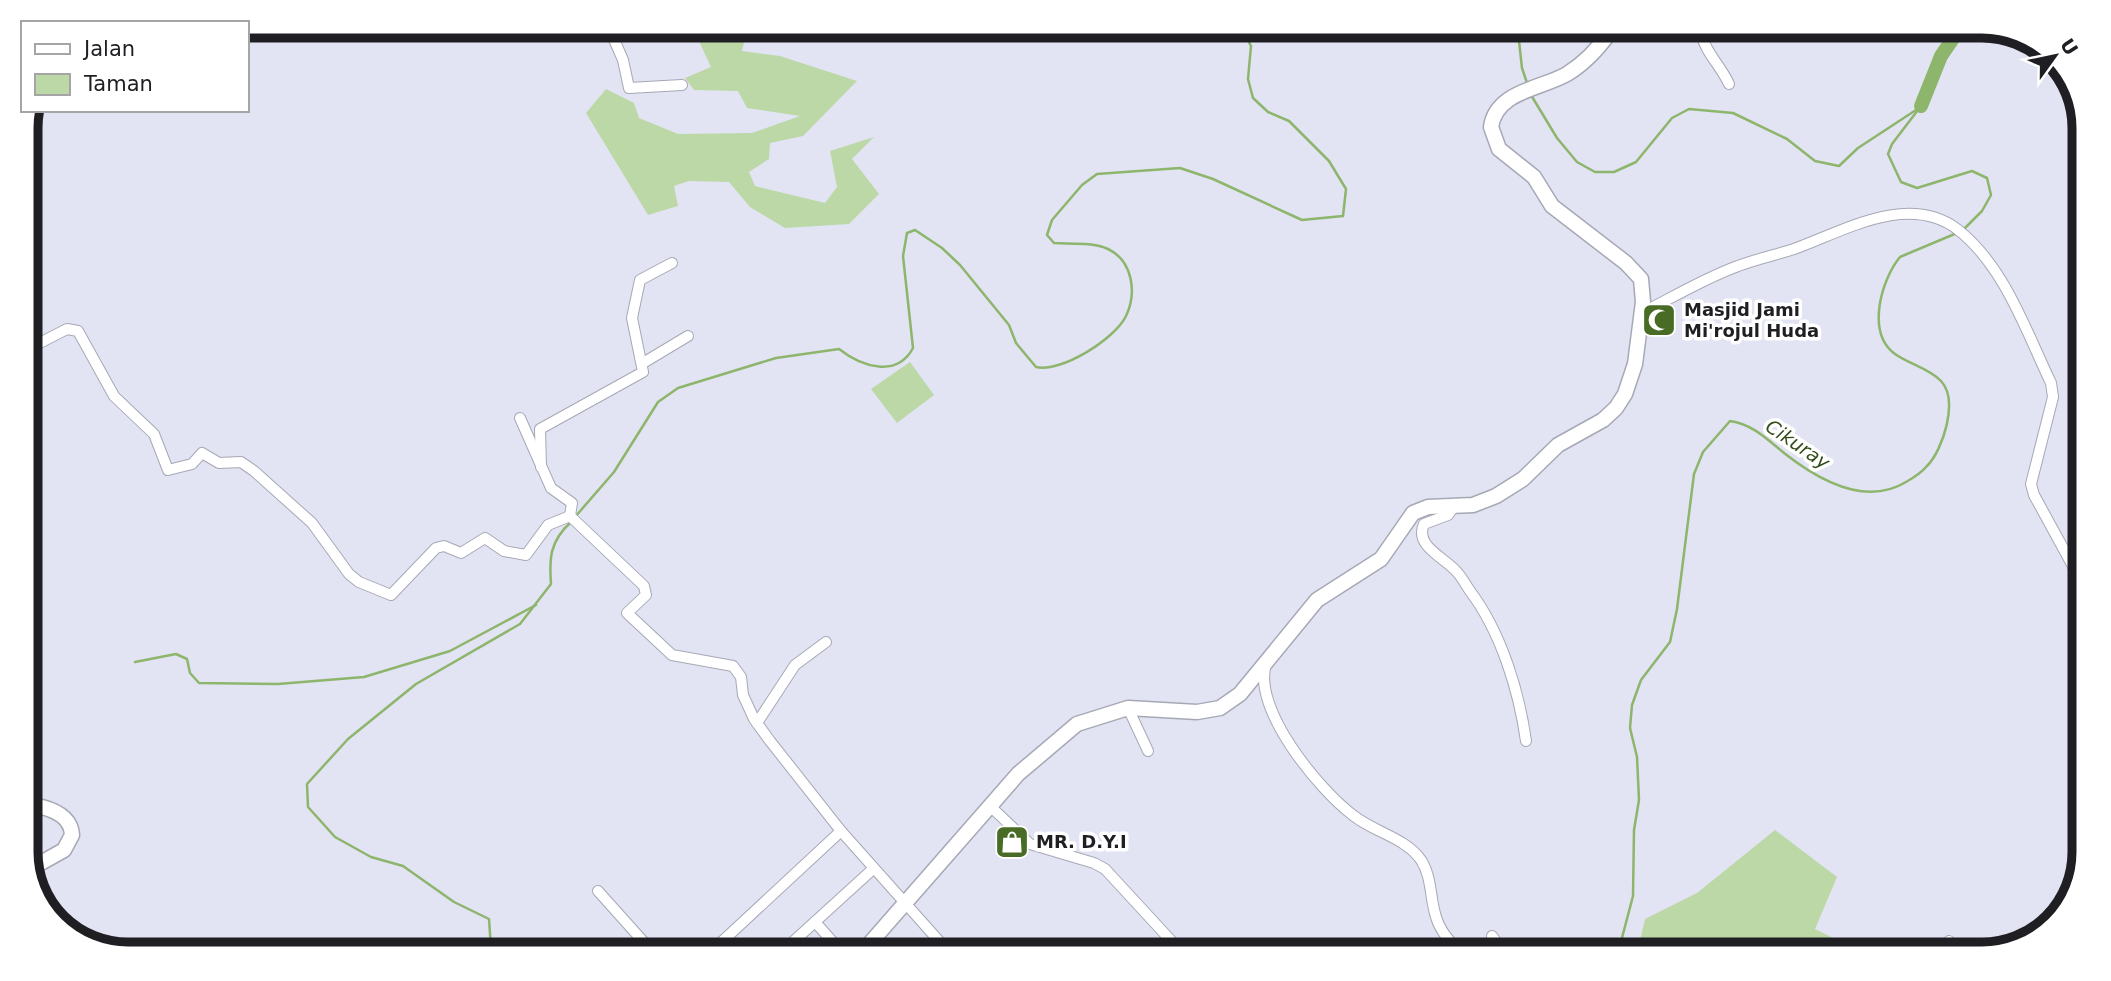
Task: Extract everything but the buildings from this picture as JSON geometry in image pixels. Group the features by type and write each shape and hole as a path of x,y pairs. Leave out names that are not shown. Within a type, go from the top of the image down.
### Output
{"main road":[{"path":"871,942 1018,774 1077,724 1128,708 1197,712 1216,710 1240,694 1317,600 1381,559 1413,513 1428,507 1453,508 1496,496 1523,479 1558,445 1603,421 1616,408 1625,394 1635,364 1644,288 1635,271 1564,217 1546,199 1534,177 1494,141 1492,120 1500,106 1514,95 1553,81 1584,62 1606,38"},
{"path":"39,808 58,813 69,823 72,835 64,850 39,864"}],"street":[{"path":"613,38 623,60 629,88 682,85"},
{"path":"1702,38 1704,46 1721,66 1729,84"},
{"path":"1642,313 1729,269 1795,248 1867,219 1899,215 1934,219 1955,228 1991,265 2051,383 2053,397 2031,488 2072,564"},
{"path":"541,467 540,429 642,374 643,363 632,318 640,279 673,263"},
{"path":"39,344 67,330 78,331 114,396 154,434 166,468 171,470 192,464 202,453 219,463 244,464 312,523 349,574 383,593 391,595 404,585 436,548 443,546 461,553 485,538 503,551 526,555 548,525 571,517"},
{"path":"643,363 688,336"},
{"path":"520,418 551,488 572,503 571,517"},
{"path":"1453,508 1448,515 1424,524 1421,530 1424,541 1436,556 1455,569 1476,598 1494,633 1516,695 1526,741"},
{"path":"571,517 584,526 646,590 627,613 671,654 733,666 741,677 743,695 757,723 841,831 940,942"},
{"path":"757,723 795,665 826,642"},
{"path":"1268,660 1263,682 1279,723 1302,765 1332,799 1354,816 1402,843 1420,859 1426,872 1436,918 1449,940 1445,942"},
{"path":"1128,708 1148,751"},
{"path":"989,805 1030,844 1094,863 1105,869 1172,942"},
{"path":"722,942 841,831"},
{"path":"793,942 873,869"},
{"path":"598,891 644,942"},
{"path":"816,922 833,942"},
{"path":"1492,936 1496,942"}],"green space":[{"path":"745,38 742,51 780,56 857,81 803,136 770,143 769,159 749,172 755,186 825,203 837,187 830,151 874,137 852,159 879,194 849,224 785,228 750,207 729,182 689,181 674,186 678,206 648,215 586,113 606,89 634,103 639,118 678,134 752,133 800,116 747,108 738,91 694,90 685,78 711,67 698,39"},
{"path":"910,362 934,395 897,423 871,389"},
{"path":"1775,830 1837,877 1815,929 1841,942 1640,942 1645,919 1697,893"}],"waterway":[{"path":"575,517 614,472 658,402 678,388 776,358 839,349 868,365 889,366 906,357 913,348 903,256 907,233 915,230 942,248 960,265 1009,325 1016,343 1036,367 1047,367 1073,360 1099,344 1120,325 1129,307 1132,288 1128,269 1116,254 1095,245 1054,243 1047,235 1052,220 1082,185 1097,174 1180,168 1213,179 1302,220 1343,216 1346,189 1329,161 1289,121 1268,112 1253,98 1248,79 1251,46 1247,38"},
{"path":"1519,38 1522,68 1528,86"},
{"path":"1921,106 1941,56 1953,38"},
{"path":"1531,95 1557,138 1577,162 1595,172 1614,172 1636,162 1672,118 1689,109 1733,113 1787,139 1815,161 1839,166 1858,148 1919,108"},
{"name":"Cikuray","path":"1921,106 1892,144 1888,154 1901,182 1917,188 1972,171 1987,178 1991,195 1982,211 1963,230"},
{"name":"Cikuray","path":"1621,942 1633,896 1634,830 1639,800 1637,757 1630,728 1632,705 1641,680 1670,642 1677,609 1694,474 1703,452 1730,421 1752,429 1797,463 1842,487 1874,492 1890,489 1923,470 1933,459 1943,437 1949,400 1941,381 1901,358 1886,345 1879,320 1882,292 1900,257 1957,233"},
{"path":"491,942 489,919 454,902 403,866 371,857 335,837 308,807 307,784 348,739 416,684 520,624 551,584 552,550 571,522"},
{"path":"135,662 176,654 187,659 190,673 199,683 278,684 364,677 450,651 536,605"},
{"path":"332,942 337,939 345,942"}],"place":[{"name":"Masjid Jami Mi'rojul Huda","path":"1659,320"},
{"name":"MR. D.Y.I","path":"1012,842"}]}
